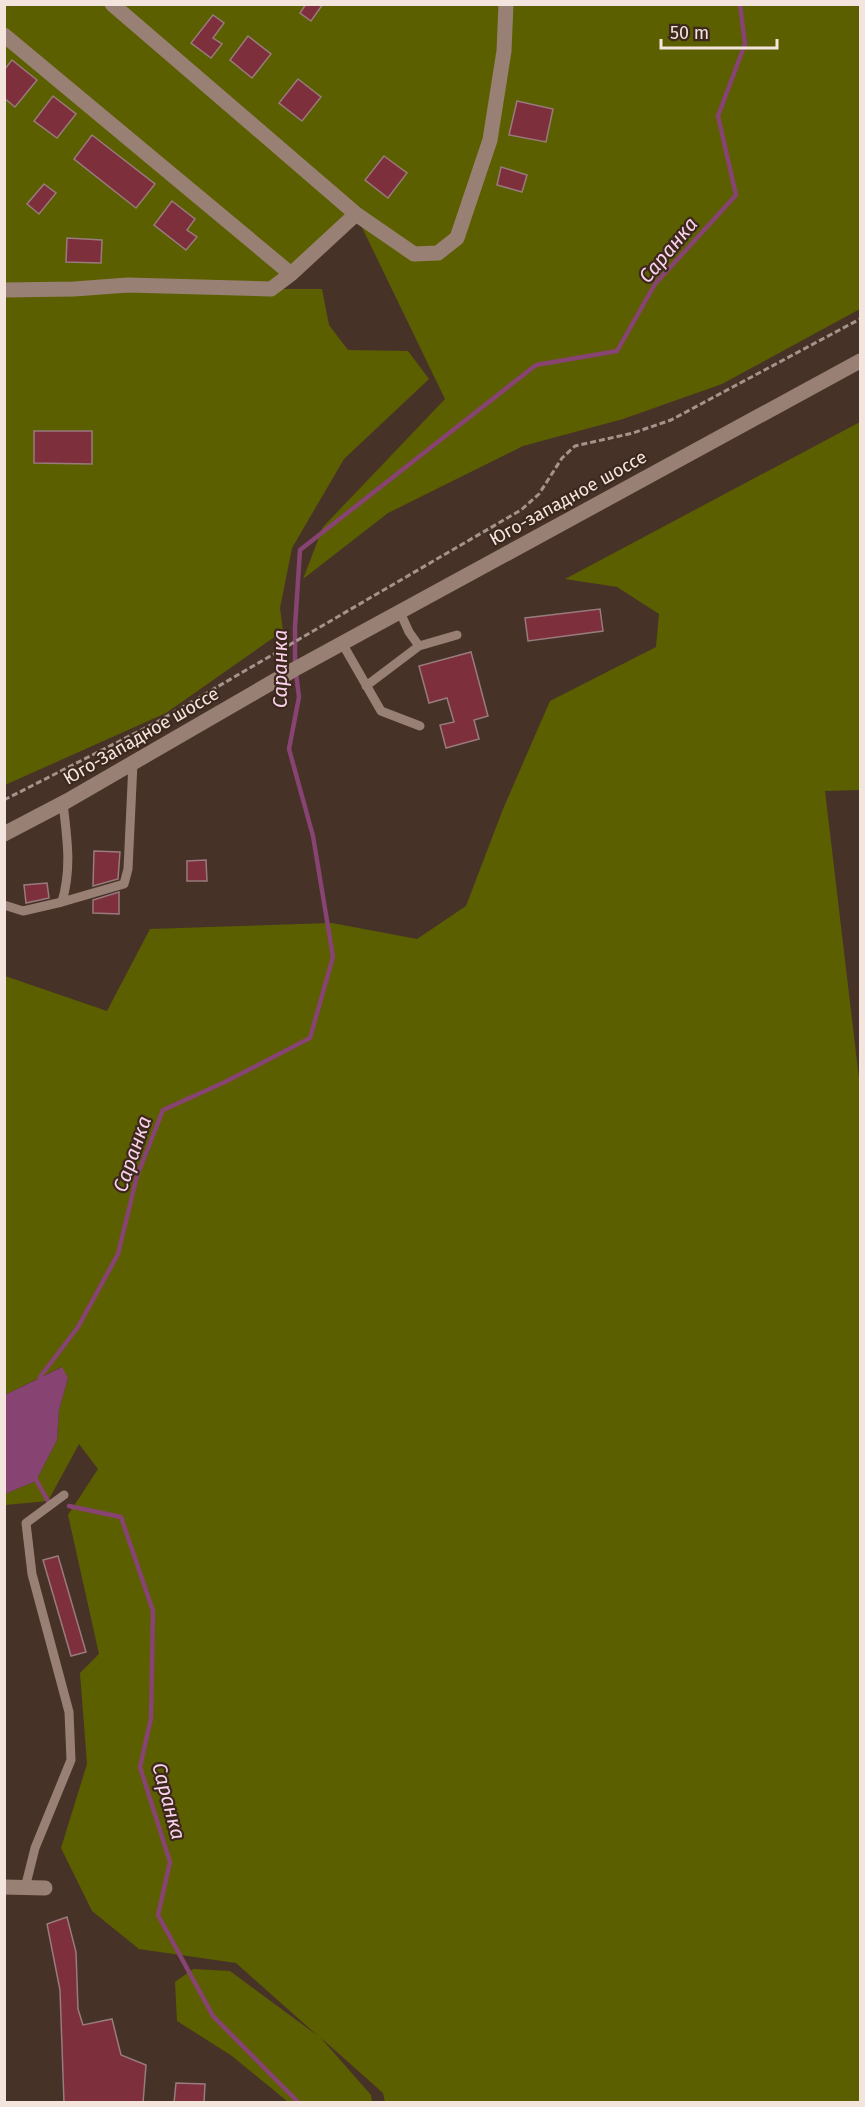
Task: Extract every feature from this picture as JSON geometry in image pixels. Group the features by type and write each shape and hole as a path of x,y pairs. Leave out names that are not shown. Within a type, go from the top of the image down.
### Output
{"street":[{"path":"112,4 356,214 414,254 438,253 457,238 490,140 504,51 506,4"},
{"path":"4,35 291,274"},
{"path":"4,290 74,289 128,285 271,289 291,274 356,214"},
{"name":"Юго-западное шоссе","path":"295,669 861,361"},
{"name":"Юго-Западное шоссе","path":"4,834 63,803 295,669"},
{"path":"4,1887 45,1888"}],"lane":[{"path":"400,612 409,632 419,646"},
{"path":"366,686 419,646 457,635"},
{"path":"342,643 381,711 420,726"},
{"path":"4,905 23,911 124,884 128,868 133,763"},
{"path":"62,902 68,881 68,844 63,803"},
{"path":"25,1888 35,1848 71,1760 69,1712 32,1574 26,1523 64,1495"}],"path":[{"path":"4,800 157,722 522,510 539,494 562,458 575,446 633,433 671,420 861,319"}],"shaded area":[{"path":"5,5 860,5 860,309 722,384 623,419 523,446 388,513 303,579 323,527 445,399 356,215 272,289 322,289 329,325 348,350 408,351 429,379 344,459 292,548 280,608 283,631 166,713 5,785"},
{"path":"860,422 860,790 825,791 860,1087 860,2102 385,2102 383,2093 320,2037 371,2095 372,2102 288,2102 232,2056 177,2021 175,1982 193,1969 230,1971 318,2036 236,1963 139,1949 92,1911 61,1848 87,1764 80,1673 99,1654 68,1515 98,1469 79,1444 48,1501 5,1505 5,1494 36,1481 57,1440 59,1410 68,1378 61,1367 5,1395 5,976 107,1011 150,929 332,923 417,939 466,906 503,809 550,701 656,647 659,614 617,587 565,579"},
{"path":"62,1367 68,1378 59,1410 57,1440 36,1481 5,1494 5,1395"}],"building":[{"path":"306,4 323,4 311,21 300,13"},
{"path":"213,15 224,23 213,38 222,44 211,58 191,43"},
{"path":"248,36 271,54 252,78 230,60"},
{"path":"12,60 37,80 15,107 4,98 4,70"},
{"path":"298,79 321,97 302,121 279,103"},
{"path":"53,96 76,114 57,138 34,121"},
{"path":"517,101 553,109 546,142 509,135"},
{"path":"92,135 155,184 136,208 74,159"},
{"path":"384,156 407,173 388,198 365,180"},
{"path":"501,167 527,175 522,192 497,185"},
{"path":"44,184 56,193 39,214 27,204"},
{"path":"172,201 195,219 187,230 197,237 186,250 154,225"},
{"path":"67,238 102,240 101,263 66,262"},
{"path":"34,431 92,431 92,464 34,463"},
{"path":"600,609 603,631 528,641 525,618"},
{"path":"471,652 488,716 474,720 479,739 446,748 440,725 454,722 447,698 429,703 419,666"},
{"path":"94,851 120,852 118,879 93,886"},
{"path":"206,860 207,881 187,881 187,861"},
{"path":"47,883 49,898 26,903 24,885"},
{"path":"119,892 119,914 93,913 93,900"},
{"path":"58,1556 86,1652 71,1656 43,1560"},
{"path":"67,1917 76,1952 78,2009 83,2025 112,2019 121,2055 146,2065 143,2103 64,2103 60,1990 47,1924"},
{"path":"176,2083 205,2084 204,2103 174,2103"}],"waterway":[{"name":"Саранка","path":"295,664 300,550 536,365 617,351 655,284 736,195 718,116 745,44 740,4"},
{"name":"Саранка","path":"39,1382 40,1377 78,1327 118,1254 137,1176 163,1110 225,1082 310,1038 333,957 313,836 289,749 299,697 296,673"},
{"name":"Саранка","path":"34,1476 48,1501"},
{"name":"Саранка","path":"69,1506 121,1517 153,1611 151,1718 140,1767 170,1862 158,1915 213,2016 298,2102"}]}
